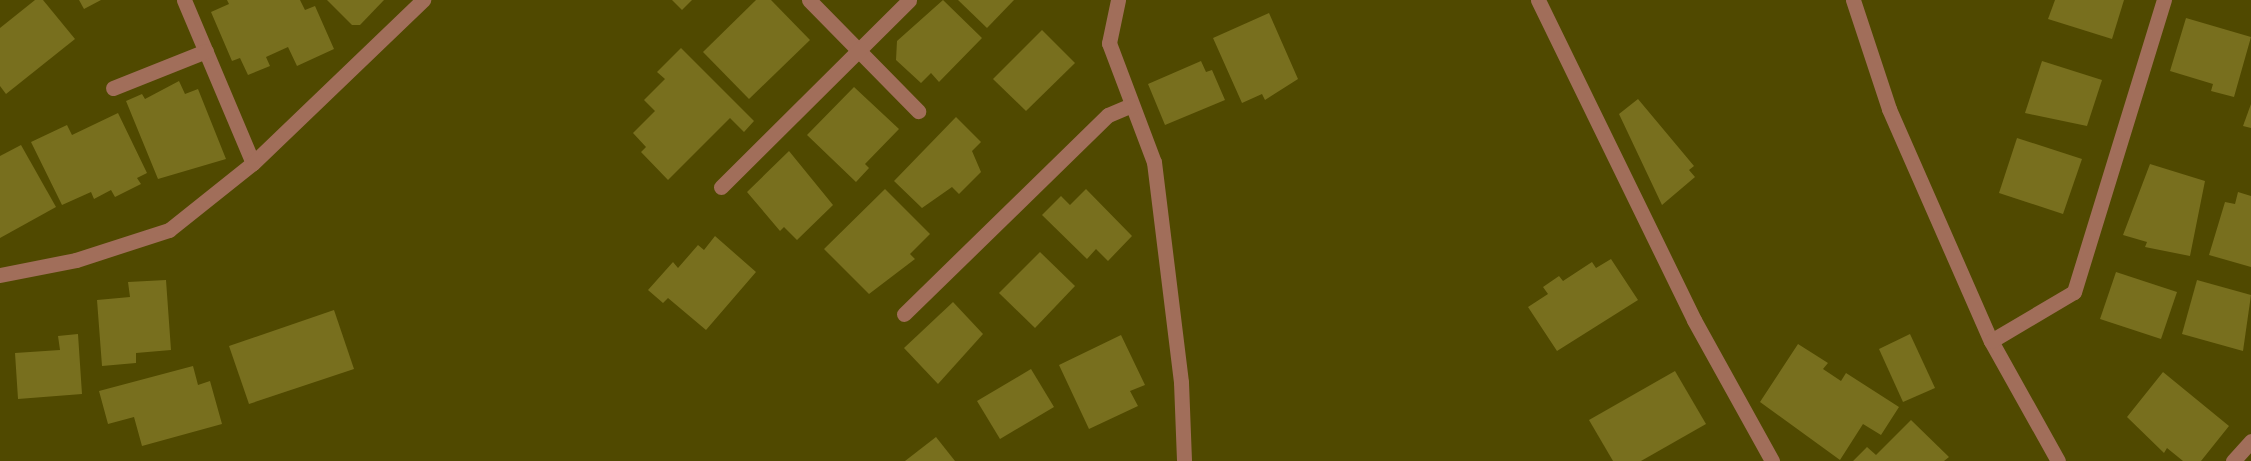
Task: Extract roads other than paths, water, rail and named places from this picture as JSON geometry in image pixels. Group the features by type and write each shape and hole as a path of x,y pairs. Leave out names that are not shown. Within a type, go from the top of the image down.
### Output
{"street":[{"path":"184,0 253,163"},
{"path":"0,275 76,260 169,230 253,163 423,0"},
{"path":"809,0 918,111"},
{"path":"721,187 909,0"},
{"path":"1118,0 1109,43 1154,162 1181,382 1184,461"},
{"path":"1538,0 1694,320 1772,461"},
{"path":"1853,0 1889,109 1991,340 2058,461"},
{"path":"1991,340 2074,292 2164,0"},
{"path":"113,88 206,51"},
{"path":"904,314 1108,115 1131,105"},
{"path":"2233,461 2251,441"}]}
